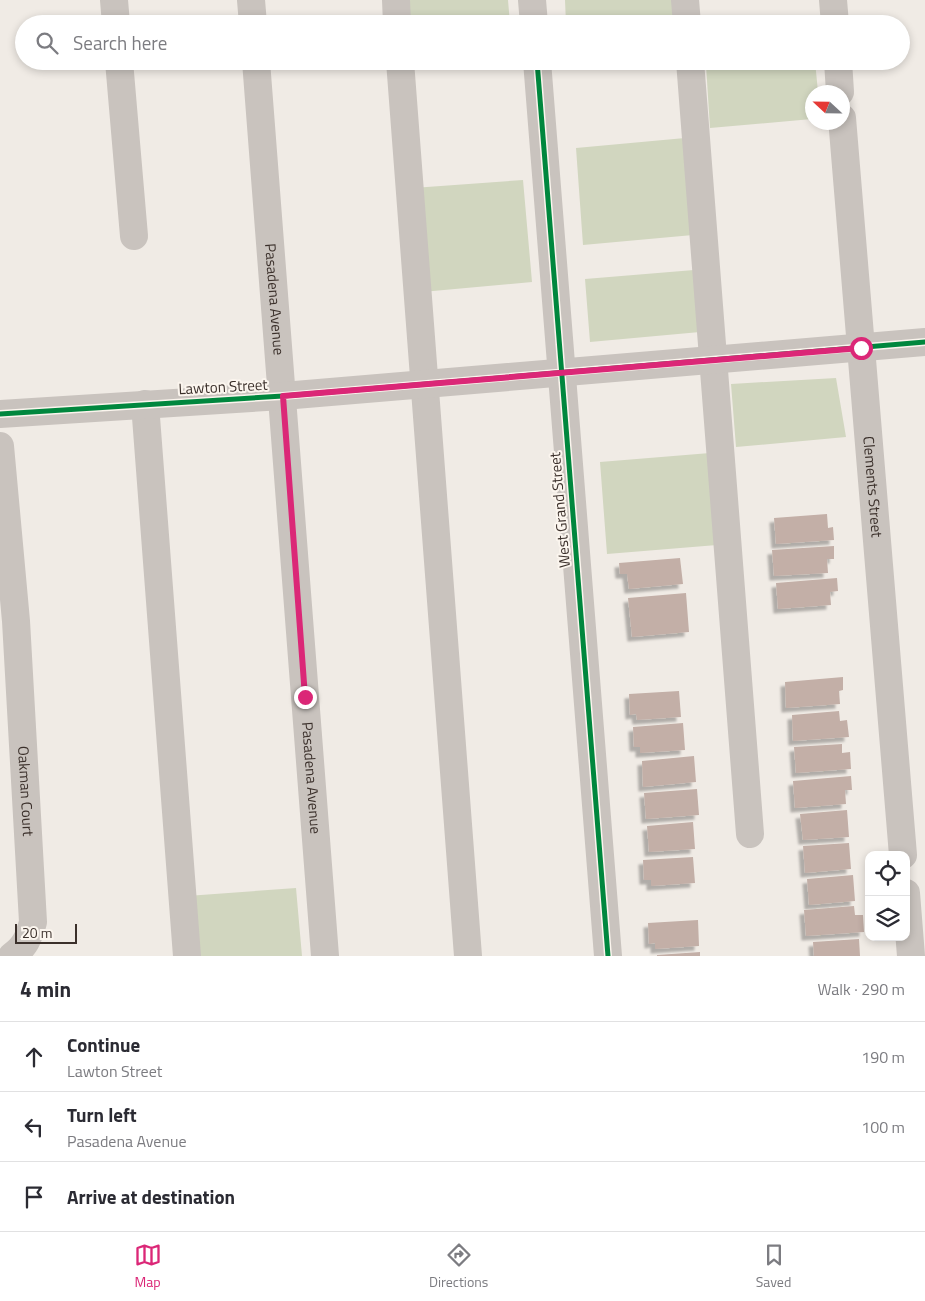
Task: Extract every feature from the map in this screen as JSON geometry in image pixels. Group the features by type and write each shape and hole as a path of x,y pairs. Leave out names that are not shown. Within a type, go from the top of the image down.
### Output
{"street":[{"path":"114,0 115,15"},
{"path":"251,0 252,15"},
{"path":"396,0 397,15"},
{"path":"532,0 533,15"},
{"path":"685,0 686,15"},
{"path":"833,0 834,15"},
{"path":"120,70 134,236"},
{"name":"Pasadena Avenue","path":"257,70 325,956"},
{"path":"401,70 423,384 468,956"},
{"name":"West Grand Street","path":"538,70 608,956"},
{"path":"691,70 750,834"},
{"path":"839,70 840,85"},
{"name":"Clements Street","path":"843,130 903,851"},
{"name":"Lawton Street","path":"0,414 283,396 925,342"},
{"path":"145,404 187,956"},
{"name":"Oakman Court","path":"0,446 16,621 33,922 22,949 12,956"},
{"path":"0,598 16,621"},
{"path":"906,896 912,956"}],"green space":[{"path":"401,0 508,0 509,15 402,15"},
{"path":"565,0 675,0 676,15 566,15"},
{"path":"706,70 816,70 817,85 805,85 805,120 710,128"},
{"path":"685,138 693,235 583,245 576,148"},
{"path":"523,180 532,282 422,292 413,188"},
{"path":"694,270 700,332 590,342 585,279"},
{"path":"836,378 846,437 736,447 731,384"},
{"path":"710,453 717,545 607,554 600,462"},
{"path":"296,888 302,956 192,956 187,896"}],"building":[{"path":"827,514 828,528 833,527 834,540 776,544 774,518"},
{"path":"834,546 834,559 827,559 828,573 774,576 772,550"},
{"path":"680,558 683,584 629,589 627,574 620,574 619,563"},
{"path":"837,578 838,591 830,592 831,605 778,609 776,583"},
{"path":"686,593 689,632 632,637 628,598"},
{"path":"843,677 843,690 839,691 840,704 786,708 785,682"},
{"path":"679,691 681,717 637,720 636,714 630,715 629,694"},
{"path":"839,711 840,721 847,720 849,737 793,741 792,715"},
{"path":"683,723 685,750 640,753 640,747 634,747 633,727"},
{"path":"842,744 842,753 850,752 851,769 796,773 794,747"},
{"path":"694,756 696,782 643,787 642,761"},
{"path":"851,776 852,790 845,790 846,804 795,808 793,781"},
{"path":"697,789 699,815 646,819 644,793"},
{"path":"847,810 849,837 803,840 800,814"},
{"path":"693,822 695,849 649,852 647,826"},
{"path":"849,843 851,869 805,873 803,846"},
{"path":"693,857 695,883 651,886 651,880 644,880 643,860"},
{"path":"853,875 855,901 809,905 807,879"},
{"path":"854,906 855,915 863,915 864,932 806,936 804,910"},
{"path":"698,920 699,946 655,949 655,943 649,944 648,923"},
{"path":"859,939 860,956 814,956 813,942"},
{"path":"700,952 700,956 657,956 657,955"}],"cycle path":[{"path":"538,70 608,956"},
{"path":"0,414 283,396 925,342"}],"route":[{"path":"305,697 283,396 861,348"}]}
